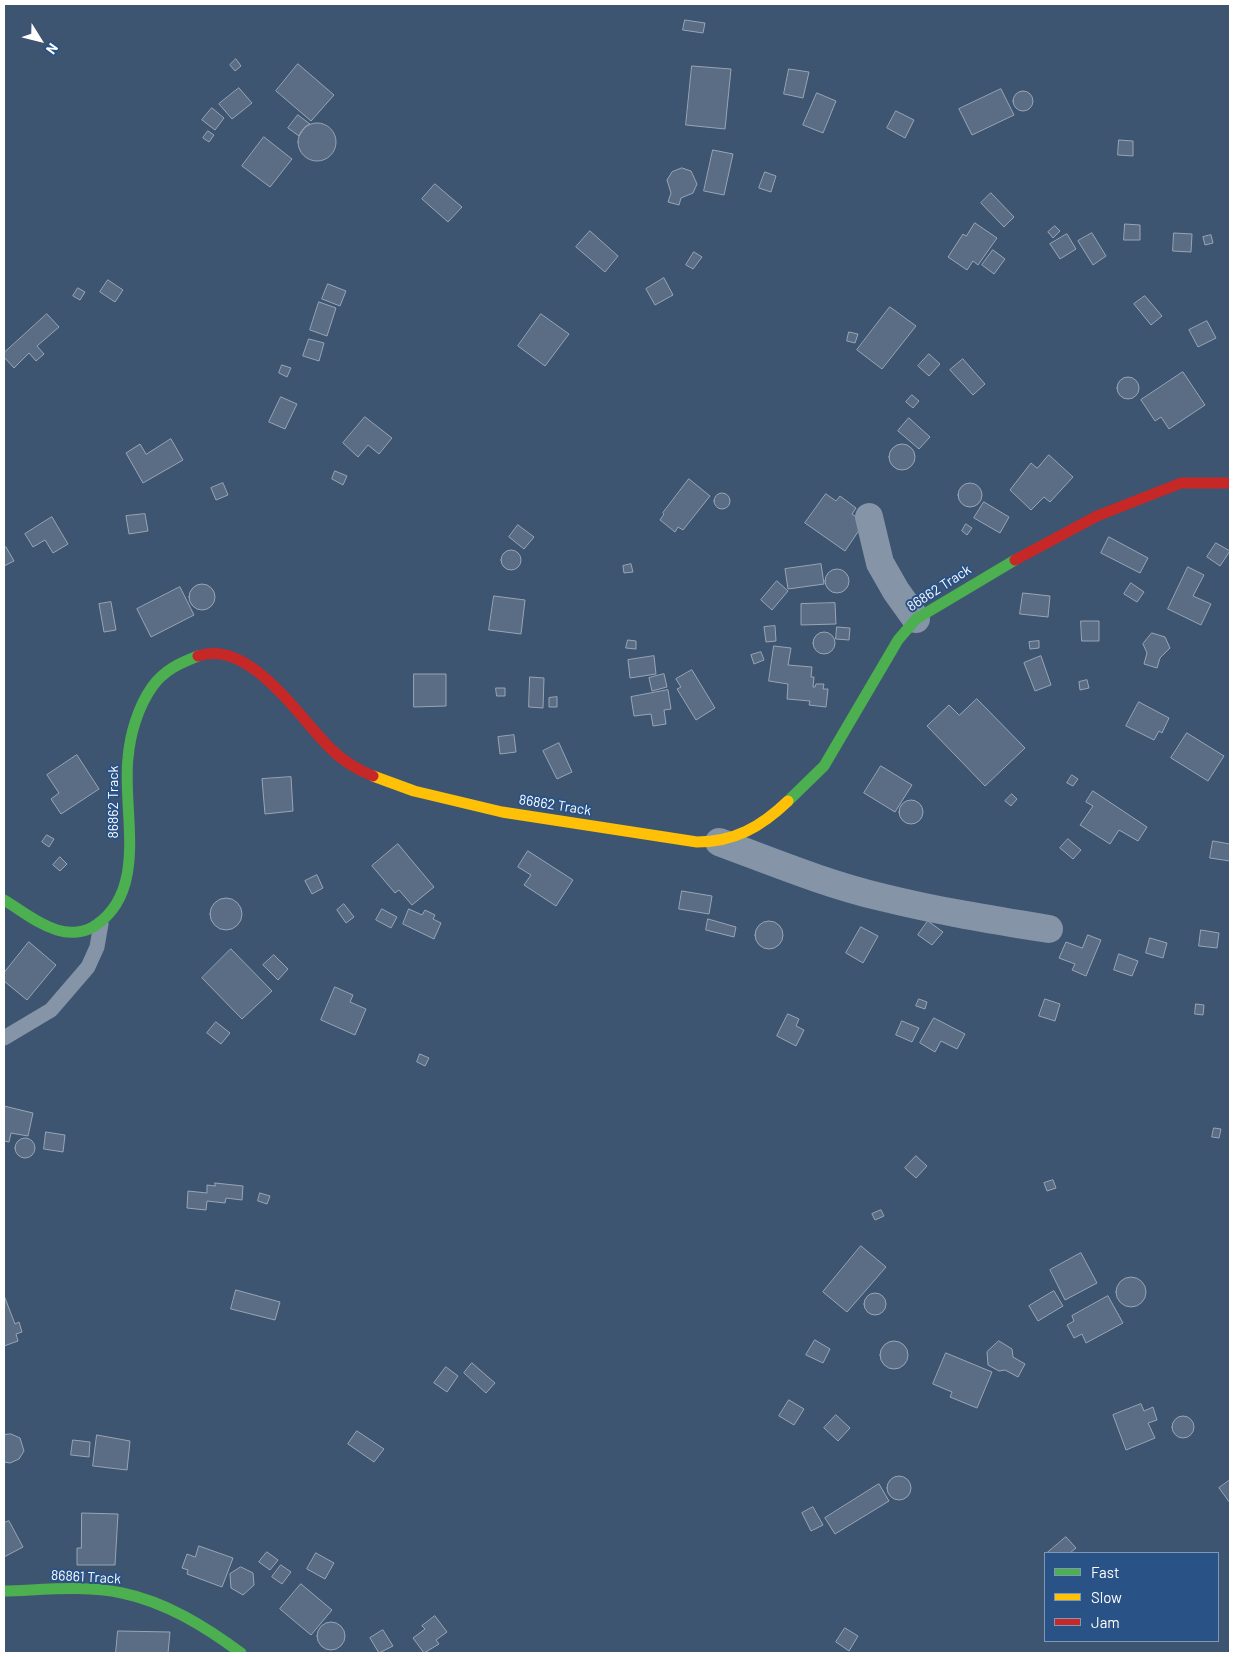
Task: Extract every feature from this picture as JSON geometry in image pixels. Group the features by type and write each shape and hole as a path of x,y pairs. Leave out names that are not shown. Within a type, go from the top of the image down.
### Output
{"street":[{"name":"86862 Track","path":"4,900 54,929 78,933 101,924 117,906 126,875 130,817 127,765 134,723 151,686 174,664 212,652 240,659 266,678 314,734 344,761 371,777 460,803 521,815 697,842 719,842 749,831 774,815 824,766 898,640 916,619 1001,567 1097,516 1182,483 1230,483"},
{"path":"868,517 880,563 896,592 916,619"},
{"path":"719,842 811,876 880,897 1049,930"},
{"name":"86861 Track","path":"4,1591 67,1589 122,1593 171,1609 225,1641 240,1653"}],"lane":[{"path":"4,1038 51,1010 88,967 97,947 101,924"}],"building":[{"path":"685,20 705,23 703,33 683,30"},
{"path":"236,59 241,66 235,71 230,65"},
{"path":"298,64 334,95 311,121 276,91"},
{"path":"692,66 731,69 725,129 686,125"},
{"path":"789,69 809,72 803,98 784,94"},
{"path":"239,88 252,103 232,119 219,104"},
{"path":"1001,89 1014,115 972,135 959,109"},
{"path":"1023,91 1030,94 1033,101 1030,108 1023,111 1016,108 1013,101 1016,94"},
{"path":"817,93 836,101 823,133 803,125"},
{"path":"212,108 224,118 215,130 202,120"},
{"path":"896,111 914,120 905,138 887,128"},
{"path":"298,115 310,124 305,127 299,136 288,128"},
{"path":"317,123 330,129 336,142 330,155 317,161 304,155 298,142 304,129"},
{"path":"208,131 214,135 209,142 203,138"},
{"path":"264,137 292,159 270,187 242,166"},
{"path":"1119,140 1133,141 1133,156 1118,155"},
{"path":"713,150 733,154 724,195 704,191"},
{"path":"682,168 691,171 697,184 693,193 681,198 679,205 668,202 671,193 667,180 672,172"},
{"path":"765,172 776,176 771,192 759,188"},
{"path":"435,184 462,207 448,222 422,199"},
{"path":"991,193 1014,217 1004,227 981,203"},
{"path":"975,223 997,238 978,265 973,261 967,270 948,257 963,234 966,236"},
{"path":"1125,224 1140,225 1140,240 1124,240"},
{"path":"1055,226 1060,231 1053,238 1048,232"},
{"path":"590,231 618,256 605,272 576,247"},
{"path":"1092,233 1106,256 1093,265 1078,241"},
{"path":"1174,233 1192,234 1191,252 1173,251"},
{"path":"1067,234 1076,249 1060,259 1050,244"},
{"path":"1211,235 1213,243 1205,245 1203,237"},
{"path":"993,250 1005,259 994,274 982,265"},
{"path":"694,252 702,257 693,269 686,265"},
{"path":"664,278 673,295 655,305 646,289"},
{"path":"108,280 123,290 115,302 100,292"},
{"path":"328,284 346,291 340,306 322,299"},
{"path":"78,288 85,292 80,300 73,296"},
{"path":"1145,296 1162,316 1151,325 1134,304"},
{"path":"319,302 336,308 327,336 310,330"},
{"path":"890,307 916,326 882,369 857,350"},
{"path":"47,314 59,327 37,346 44,354 36,361 29,353 14,368 4,357 4,353"},
{"path":"541,314 569,334 545,366 518,346"},
{"path":"1207,321 1216,338 1198,347 1189,330"},
{"path":"849,332 858,334 855,343 847,341"},
{"path":"309,339 324,343 319,361 303,356"},
{"path":"929,354 940,364 929,376 918,366"},
{"path":"963,359 985,384 973,395 950,370"},
{"path":"282,365 291,368 287,377 279,373"},
{"path":"1183,372 1205,405 1169,429 1161,417 1155,421 1141,400"},
{"path":"1128,377 1136,380 1139,388 1136,396 1128,399 1120,396 1117,388 1120,380"},
{"path":"912,395 919,401 913,408 906,402"},
{"path":"281,397 297,404 285,429 269,422"},
{"path":"365,417 392,438 379,454 368,445 358,457 343,443"},
{"path":"909,418 930,437 919,449 898,431"},
{"path":"171,439 183,460 143,483 126,453 140,444 146,454"},
{"path":"902,444 911,448 915,457 911,466 902,470 893,466 889,457 893,448"},
{"path":"1049,455 1073,477 1050,502 1044,497 1031,510 1010,490 1031,463 1037,468"},
{"path":"335,471 347,476 343,485 332,479"},
{"path":"689,479 710,496 683,530 678,527 675,532 660,520 663,513"},
{"path":"223,483 228,495 216,500 211,488"},
{"path":"970,483 978,487 982,495 978,503 970,507 962,503 958,495 962,487"},
{"path":"719,493 725,493 730,498 728,507 719,509 714,504 714,498"},
{"path":"826,494 836,501 840,496 856,508 852,514 864,523 845,551 805,523"},
{"path":"984,502 1009,517 1000,533 974,518"},
{"path":"145,514 148,531 129,534 126,516"},
{"path":"52,517 68,544 53,553 45,540 33,547 25,534"},
{"path":"966,524 972,528 967,535 962,531"},
{"path":"518,525 534,537 524,549 509,537"},
{"path":"1109,537 1148,558 1140,573 1101,553"},
{"path":"1216,543 1230,551 1220,566 1207,557"},
{"path":"6,547 14,561 4,566 4,548"},
{"path":"511,550 518,553 521,560 518,567 511,570 504,567 501,560 504,553"},
{"path":"631,564 633,572 624,573 623,566"},
{"path":"821,564 824,584 788,589 785,569"},
{"path":"1188,567 1204,575 1193,596 1211,604 1201,625 1168,609"},
{"path":"837,569 846,572 849,581 846,590 837,593 828,590 825,581 828,572"},
{"path":"777,581 788,591 772,610 761,600"},
{"path":"1131,583 1144,592 1137,602 1124,594"},
{"path":"202,584 211,588 215,597 211,606 202,610 193,606 189,597 193,588"},
{"path":"180,587 194,615 151,637 137,609"},
{"path":"1023,593 1050,596 1048,617 1020,614"},
{"path":"494,596 525,600 521,634 489,630"},
{"path":"111,602 116,630 104,632 99,604"},
{"path":"835,603 836,624 801,625 801,604"},
{"path":"1081,621 1099,621 1099,641 1082,641"},
{"path":"775,626 776,641 766,642 764,627"},
{"path":"837,627 850,628 849,640 836,639"},
{"path":"824,632 832,635 835,643 832,651 824,654 816,651 813,643 816,635"},
{"path":"1152,633 1165,637 1170,648 1160,658 1157,668 1144,664 1147,653 1143,644"},
{"path":"628,640 636,641 636,649 626,648"},
{"path":"1039,641 1039,648 1030,649 1029,642"},
{"path":"774,646 791,648 788,665 812,667 813,687 816,684 824,684 823,689 828,689 826,707 809,705 810,701 787,699 788,684 769,681"},
{"path":"761,652 764,660 754,664 751,655"},
{"path":"654,656 656,674 630,678 628,660"},
{"path":"1041,656 1051,685 1035,691 1024,663"},
{"path":"692,670 715,708 696,720 677,689 681,687 676,679"},
{"path":"414,674 446,674 446,706 414,707"},
{"path":"664,674 667,687 652,691 649,678"},
{"path":"530,677 544,678 543,708 529,707"},
{"path":"1087,680 1089,688 1080,690 1079,682"},
{"path":"496,688 505,688 505,696 497,696"},
{"path":"668,690 671,709 664,710 666,724 653,726 651,714 634,716 631,697"},
{"path":"557,697 557,707 549,707 549,698"},
{"path":"977,699 1025,748 985,786 927,726 949,705 959,715"},
{"path":"1139,702 1169,718 1162,733 1159,731 1154,740 1126,726"},
{"path":"1187,733 1224,756 1208,781 1171,758"},
{"path":"514,735 516,752 500,754 498,737"},
{"path":"559,743 572,772 557,779 543,751"},
{"path":"77,755 99,789 61,814 51,799 59,793 47,775"},
{"path":"881,766 912,785 895,812 864,793"},
{"path":"1072,775 1078,779 1073,786 1067,783"},
{"path":"291,777 293,811 265,814 262,779"},
{"path":"1093,791 1147,827 1138,841 1119,830 1110,844 1080,825 1093,806 1086,802"},
{"path":"1012,794 1017,799 1011,806 1005,801"},
{"path":"911,800 920,803 923,812 920,821 911,824 902,821 899,812 902,803"},
{"path":"47,835 54,839 49,847 42,842"},
{"path":"1068,839 1081,850 1073,859 1060,848"},
{"path":"1213,841 1230,844 1230,861 1210,858"},
{"path":"398,844 434,887 412,905 399,890 395,893 372,866"},
{"path":"528,851 573,880 556,906 524,885 531,875 518,867"},
{"path":"60,857 67,864 60,871 53,865"},
{"path":"317,875 323,888 312,894 305,881"},
{"path":"682,891 712,896 709,914 679,909"},
{"path":"226,898 237,903 242,914 237,925 226,930 215,925 210,914 215,903"},
{"path":"344,904 354,917 346,923 337,910"},
{"path":"382,909 397,917 391,928 376,920"},
{"path":"409,909 422,915 425,910 435,915 433,919 441,923 434,939 403,924"},
{"path":"708,919 736,927 734,937 706,930"},
{"path":"769,921 779,925 783,935 779,945 769,949 759,945 755,935 759,925"},
{"path":"928,921 943,932 932,945 918,935"},
{"path":"861,927 878,936 863,963 846,953"},
{"path":"1201,930 1219,933 1217,948 1199,946"},
{"path":"1088,935 1101,940 1086,976 1072,970 1075,964 1059,958 1066,942 1082,948"},
{"path":"1150,938 1167,943 1163,958 1146,953"},
{"path":"29,942 56,965 27,1000 4,981 4,973"},
{"path":"231,949 272,991 242,1019 202,978"},
{"path":"1119,954 1138,961 1132,976 1114,970"},
{"path":"274,955 288,969 278,980 263,965"},
{"path":"335,987 353,995 350,1002 366,1009 355,1035 321,1020"},
{"path":"919,999 927,1002 925,1009 916,1006"},
{"path":"1045,999 1060,1004 1055,1021 1039,1016"},
{"path":"1196,1004 1204,1005 1203,1015 1195,1014"},
{"path":"788,1014 799,1019 796,1026 804,1030 796,1046 777,1036"},
{"path":"934,1018 965,1034 957,1049 941,1041 935,1052 920,1043"},
{"path":"902,1021 919,1028 912,1042 896,1035"},
{"path":"216,1022 230,1033 221,1044 207,1033"},
{"path":"420,1054 429,1058 425,1066 417,1062"},
{"path":"4,1106 33,1113 28,1136 11,1133 9,1142 4,1141"},
{"path":"1214,1128 1221,1129 1219,1138 1212,1137"},
{"path":"46,1132 65,1135 63,1152 44,1149"},
{"path":"25,1138 32,1141 35,1148 32,1155 25,1158 18,1155 15,1148 18,1141"},
{"path":"916,1156 927,1166 916,1178 905,1168"},
{"path":"1053,1180 1056,1188 1047,1191 1044,1183"},
{"path":"215,1183 243,1186 242,1200 226,1198 225,1203 207,1201 206,1210 187,1208 188,1191 207,1193 207,1185 215,1186"},
{"path":"260,1193 270,1196 267,1204 258,1201"},
{"path":"881,1210 884,1216 875,1220 872,1214"},
{"path":"861,1246 886,1267 847,1312 823,1292"},
{"path":"1081,1253 1097,1283 1065,1300 1050,1270"},
{"path":"1131,1277 1142,1281 1146,1292 1142,1303 1131,1307 1120,1303 1116,1292 1120,1281"},
{"path":"236,1290 280,1302 275,1320 231,1309"},
{"path":"1054,1291 1063,1306 1038,1321 1029,1306"},
{"path":"875,1293 883,1296 886,1304 883,1312 875,1315 867,1312 864,1304 867,1296"},
{"path":"1108,1296 1123,1323 1086,1343 1082,1334 1074,1338 1067,1325 1074,1321 1072,1316"},
{"path":"5,1298 15,1324 19,1322 22,1332 16,1334 18,1341 4,1346"},
{"path":"815,1340 830,1349 823,1363 806,1355"},
{"path":"894,1341 904,1345 908,1355 904,1365 894,1369 884,1365 880,1355 884,1345"},
{"path":"999,1341 1012,1349 1013,1357 1025,1364 1018,1377 1005,1370 999,1371 988,1365 987,1352"},
{"path":"946,1353 992,1372 977,1408 950,1397 952,1392 933,1384"},
{"path":"472,1363 495,1383 486,1393 464,1373"},
{"path":"446,1367 458,1376 447,1392 434,1383"},
{"path":"789,1400 804,1409 794,1425 779,1416"},
{"path":"1141,1404 1144,1411 1153,1407 1157,1420 1148,1423 1155,1438 1126,1450 1113,1415"},
{"path":"836,1415 850,1428 838,1441 824,1428"},
{"path":"1183,1416 1191,1419 1194,1427 1191,1435 1183,1438 1175,1435 1172,1427 1175,1419"},
{"path":"357,1431 384,1449 374,1462 348,1444"},
{"path":"11,1434 20,1438 24,1451 19,1459 10,1463 4,1462 4,1435"},
{"path":"97,1435 130,1441 127,1470 93,1466"},
{"path":"73,1440 90,1442 89,1457 71,1455"},
{"path":"899,1476 904,1477 910,1483 910,1493 904,1499 899,1500 894,1499 888,1493 887,1488 888,1483 894,1477"},
{"path":"1230,1480 1230,1503 1219,1488"},
{"path":"879,1484 889,1501 835,1534 825,1518"},
{"path":"813,1507 823,1525 811,1531 802,1513"},
{"path":"82,1513 118,1514 115,1565 77,1565 77,1548 81,1548"},
{"path":"9,1521 23,1547 4,1557 4,1523"},
{"path":"1066,1537 1076,1548 1071,1552 1048,1552"},
{"path":"199,1546 233,1558 222,1587 187,1574 188,1570 182,1568 187,1554 195,1557"},
{"path":"267,1552 278,1560 270,1570 259,1562"},
{"path":"316,1553 334,1563 325,1579 307,1569"},
{"path":"281,1565 291,1572 282,1584 272,1577"},
{"path":"241,1567 253,1573 254,1585 243,1595 231,1588 230,1574"},
{"path":"301,1584 332,1610 311,1635 280,1609"},
{"path":"435,1616 447,1632 436,1640 439,1644 424,1653 413,1638 425,1629 422,1626"},
{"path":"331,1622 341,1626 345,1636 341,1646 331,1650 321,1646 317,1636 321,1626"},
{"path":"845,1628 858,1636 849,1651 836,1642"},
{"path":"383,1630 393,1646 379,1653 370,1638"},
{"path":"118,1631 170,1632 168,1653 116,1653"}],"traffic: fast":[{"path":"788,801 824,766 898,640 916,619 1015,560"},
{"path":"4,900 43,924 67,932 77,932 92,928 112,910 123,891 128,870 130,848 128,758 136,721 147,695 157,681 173,668 198,656"},
{"path":"4,1591 93,1589 138,1597 170,1609 200,1625 241,1653"}],"traffic: slow":[{"path":"373,776 414,791 502,812 697,842 735,836 768,818 788,801"}],"traffic: jam":[{"path":"1015,560 1097,516 1181,483 1230,483"},
{"path":"198,656 217,654 236,659 254,669 289,701 336,753 351,765 373,776"}]}
